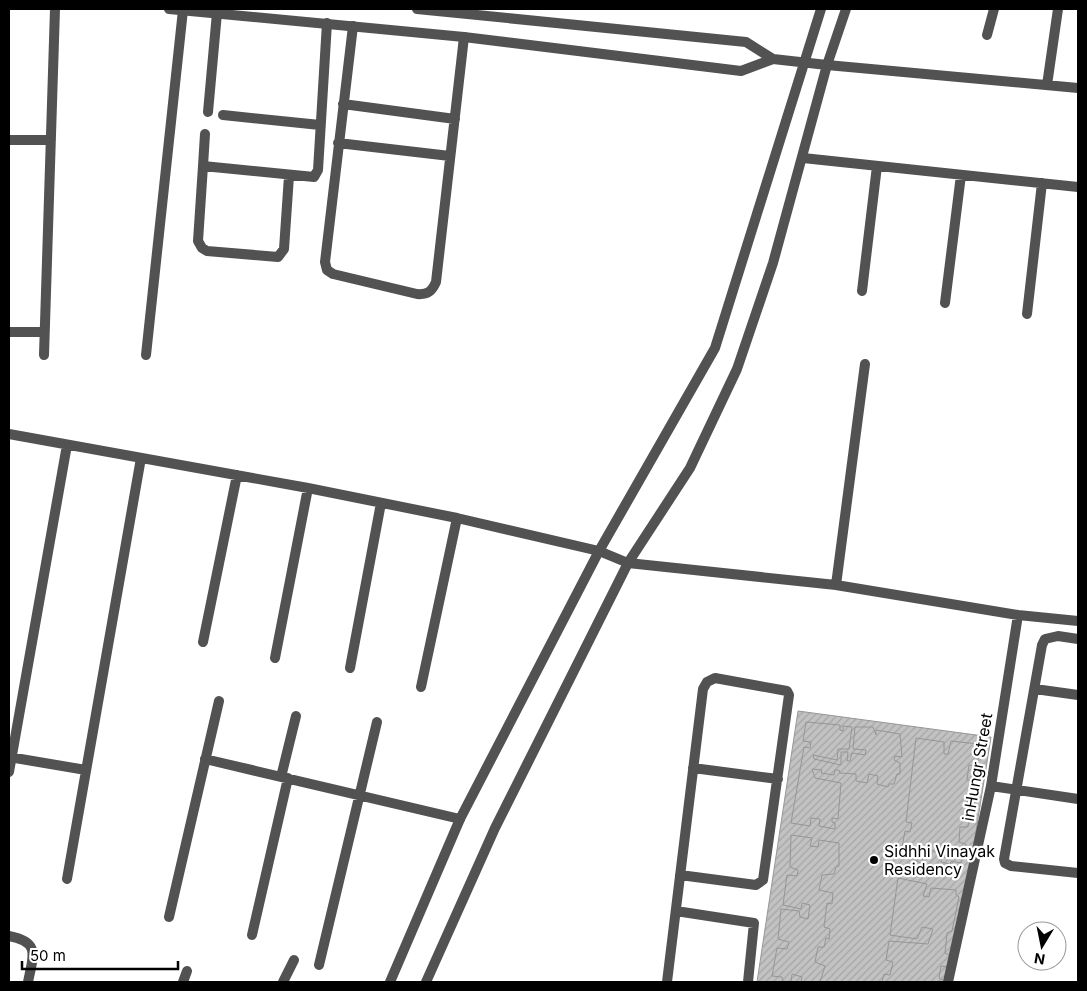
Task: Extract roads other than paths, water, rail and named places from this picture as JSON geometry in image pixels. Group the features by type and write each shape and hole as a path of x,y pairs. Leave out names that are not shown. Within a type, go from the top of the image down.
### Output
{"street":[{"path":"44,355 55,9"},
{"path":"169,9 464,37 742,71 772,58"},
{"path":"417,9 746,42 772,58 806,63 1078,88"},
{"path":"390,982 460,819 599,551 715,348 806,63 821,9"},
{"path":"426,982 495,828 628,563 690,468 737,369 772,263 803,158 827,65 846,9"},
{"path":"987,35 994,9"},
{"path":"1047,85 1058,9"},
{"path":"146,355 183,10"},
{"path":"208,112 217,13"},
{"path":"203,166 310,178 317,174 327,23"},
{"path":"353,26 325,254 327,270 333,274 425,295 432,290 436,282 464,37"},
{"path":"343,104 455,119"},
{"path":"223,115 320,125"},
{"path":"206,134 198,241 207,251 278,257 284,249 289,176"},
{"path":"9,140 51,140"},
{"path":"338,143 450,156"},
{"path":"803,158 1078,187"},
{"path":"862,291 877,166"},
{"path":"945,303 961,175"},
{"path":"1027,314 1042,183"},
{"path":"9,332 44,332"},
{"path":"836,585 865,364"},
{"path":"9,434 308,488 457,518 599,551 628,563 836,585 1018,614 1078,621"},
{"path":"9,772 67,444"},
{"path":"67,879 141,458"},
{"path":"203,642 237,475"},
{"path":"275,658 308,488"},
{"path":"350,668 380,503"},
{"path":"422,687 457,518"},
{"name":"inHungr Street","path":"948,982 991,786 1018,614"},
{"path":"1078,639 1058,636 1045,639 1034,690 1005,863 1011,866 1078,873"},
{"path":"667,982 702,689 707,682 714,678 787,691 789,695 778,779 764,876 760,883 680,875"},
{"path":"1034,690 1078,695"},
{"path":"169,917 219,701"},
{"path":"252,935 296,716"},
{"path":"319,965 377,722"},
{"path":"10,758 86,770"},
{"path":"205,759 460,819"},
{"path":"693,768 778,779"},
{"path":"991,786 1078,799"},
{"path":"676,911 754,923 748,982"},
{"path":"9,936 22,938 31,945 34,953 28,982"},
{"path":"283,982 294,960"},
{"path":"183,982 187,971"}],"place":[{"name":"Sidhhi Vinayak Residency","path":"874,860"}]}
